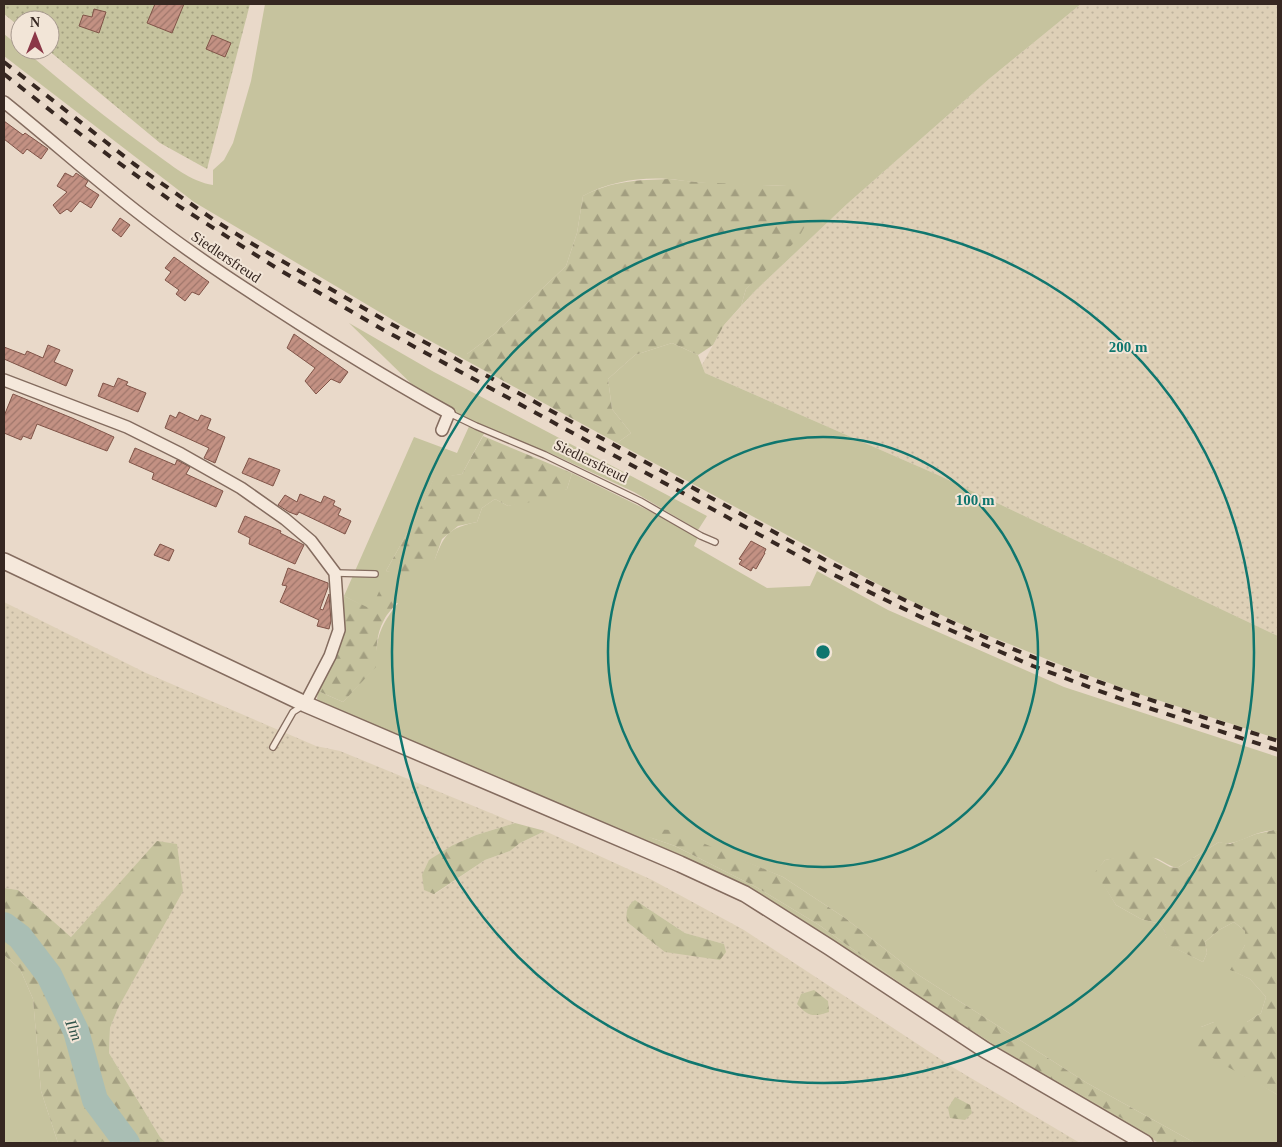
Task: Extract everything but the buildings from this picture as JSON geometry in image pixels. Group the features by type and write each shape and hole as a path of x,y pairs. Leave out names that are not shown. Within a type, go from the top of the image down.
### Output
{"street":[{"name":"Siedlersfreud","path":"4,102 57,145 83,170 200,258 268,304 385,377 449,413"},
{"path":"4,380 128,427 234,483 285,519 311,541 335,573 340,630 330,656 305,704"},
{"path":"442,430 449,413"},
{"path":"4,561 305,704 680,864 744,894 829,947 985,1050 1146,1143"}],"lane":[{"name":"Siedlersfreud","path":"449,413 545,455 715,542"},
{"path":"335,573 375,574"},
{"path":"272,747 293,712 305,704"}],"shaded area":[{"path":"1081,4 1278,4 1278,636 938,475 705,373 702,365 724,325 756,290 847,204 989,79"},
{"path":"4,602 146,673 316,746 340,751 515,823 476,835 453,845 435,894 485,860 510,851 520,843 545,831 652,880 744,930 954,1068 1080,1143 166,1143 160,1137 109,1053 110,1028 118,1008 157,842 71,937 18,890 4,888","holes":["635,900 685,933 724,944 647,938 627,922"]}],"green space":[{"path":"4,4 250,4 207,169 160,143 60,60 60,10 10,10 10,19 4,14"},
{"path":"265,4 1081,4 989,79 847,204 741,306 746,289 770,264 787,186 718,184 671,179 635,180 614,184 583,196 577,233 566,266 494,334 467,354 467,361 403,326 194,202 4,56 4,34 10,39 10,60 36,60 103,115 166,162 197,180 213,185 213,170 224,160 233,143 251,81"},
{"path":"669,179 787,186 805,193 809,201 810,211 807,222 798,239 746,289 741,306 724,325 713,345 698,355 672,343 635,355 608,379 612,409 631,433 617,443 467,361 467,354 494,334 566,266 577,233 583,196 614,184"},
{"path":"349,323 434,372 707,516 698,530 634,492 552,454 487,428 462,474 434,479 415,519 386,571 393,572 435,559 445,537 449,533 454,529 477,522 482,508 495,499 508,506 567,489 572,473 678,525 698,537 694,546 767,588 810,586 817,571 888,610 1064,687 1278,757 1278,831 1266,831 1231,843 1219,842 1177,868 1158,859 1132,857 1105,860 1096,872 1116,905 1141,919 1160,924 1169,945 1203,962 1207,953 1205,942 1219,930 1234,922 1245,931 1245,945 1231,970 1250,979 1266,997 1261,1013 1247,1022 1214,1022 1201,1027 1253,1080 1278,1095 1278,1143 1195,1143 1087,1083 917,974 845,918 783,877 736,858 649,837 675,846 756,887 819,925 925,1001 1012,1056 1167,1143 1159,1143 1062,1089 922,1004 817,930 755,892 325,706 317,699 318,691 343,702 375,667 376,648 380,632 398,603 371,610 344,596 414,437 457,453 471,422 424,396"},
{"path":"672,343 698,355 705,373 938,475 1278,636 1278,739 1139,694 972,629 898,595 617,443 631,433 612,409 608,379 635,355"},
{"path":"483,436 572,473 567,489 548,499 508,506 495,499 482,508 477,522 458,526 442,539 435,559 421,571 409,577 386,571 415,519 434,478 462,474"},
{"path":"383,583 399,592 395,604 379,631 376,667 343,702 318,691 344,633 344,596 371,609"},
{"path":"515,823 545,831 520,843 510,851 485,860 434,894 424,890 422,875 429,860 453,845 476,835"},
{"path":"652,829 672,830 783,877 845,918 917,974 1087,1083 1195,1143 1164,1142 1012,1056 925,1001 819,925 756,887 675,846 649,837"},
{"path":"1274,830 1278,831 1278,1095 1189,1043 1201,1027 1214,1022 1247,1022 1261,1013 1266,997 1250,979 1230,970 1245,945 1245,931 1234,922 1219,930 1205,942 1207,953 1203,962 1168,945 1165,932 1160,924 1141,919 1116,905 1095,872 1105,860 1119,857 1126,846 1140,850 1170,867 1177,868 1219,842 1230,844 1256,834"},
{"path":"157,841 177,844 183,891 118,1008 110,1028 109,1053 160,1137 166,1143 58,1143 41,1091 33,999 20,969 4,955 4,888 18,890 71,937"},
{"path":"635,900 685,933 724,944 726,952 720,960 665,952 627,922 627,909"},
{"path":"4,955 20,969 33,999 41,1091 58,1143 4,1143"},
{"path":"814,990 828,1001 829,1012 819,1015 808,1014 797,1004 801,994"},
{"path":"955,1097 970,1105 972,1113 965,1120 950,1118 948,1108"}],"waterway":[{"name":"Ilm","path":"4,925 20,937 49,975 76,1031 95,1100 127,1143"}],"railway":[{"path":"4,62 134,164 214,220 256,246 386,321 831,563 935,615 1068,671 1278,741"},
{"path":"4,74 89,141 174,203 278,269 380,328 826,571 925,619 1033,666 1121,699 1278,750"}]}
